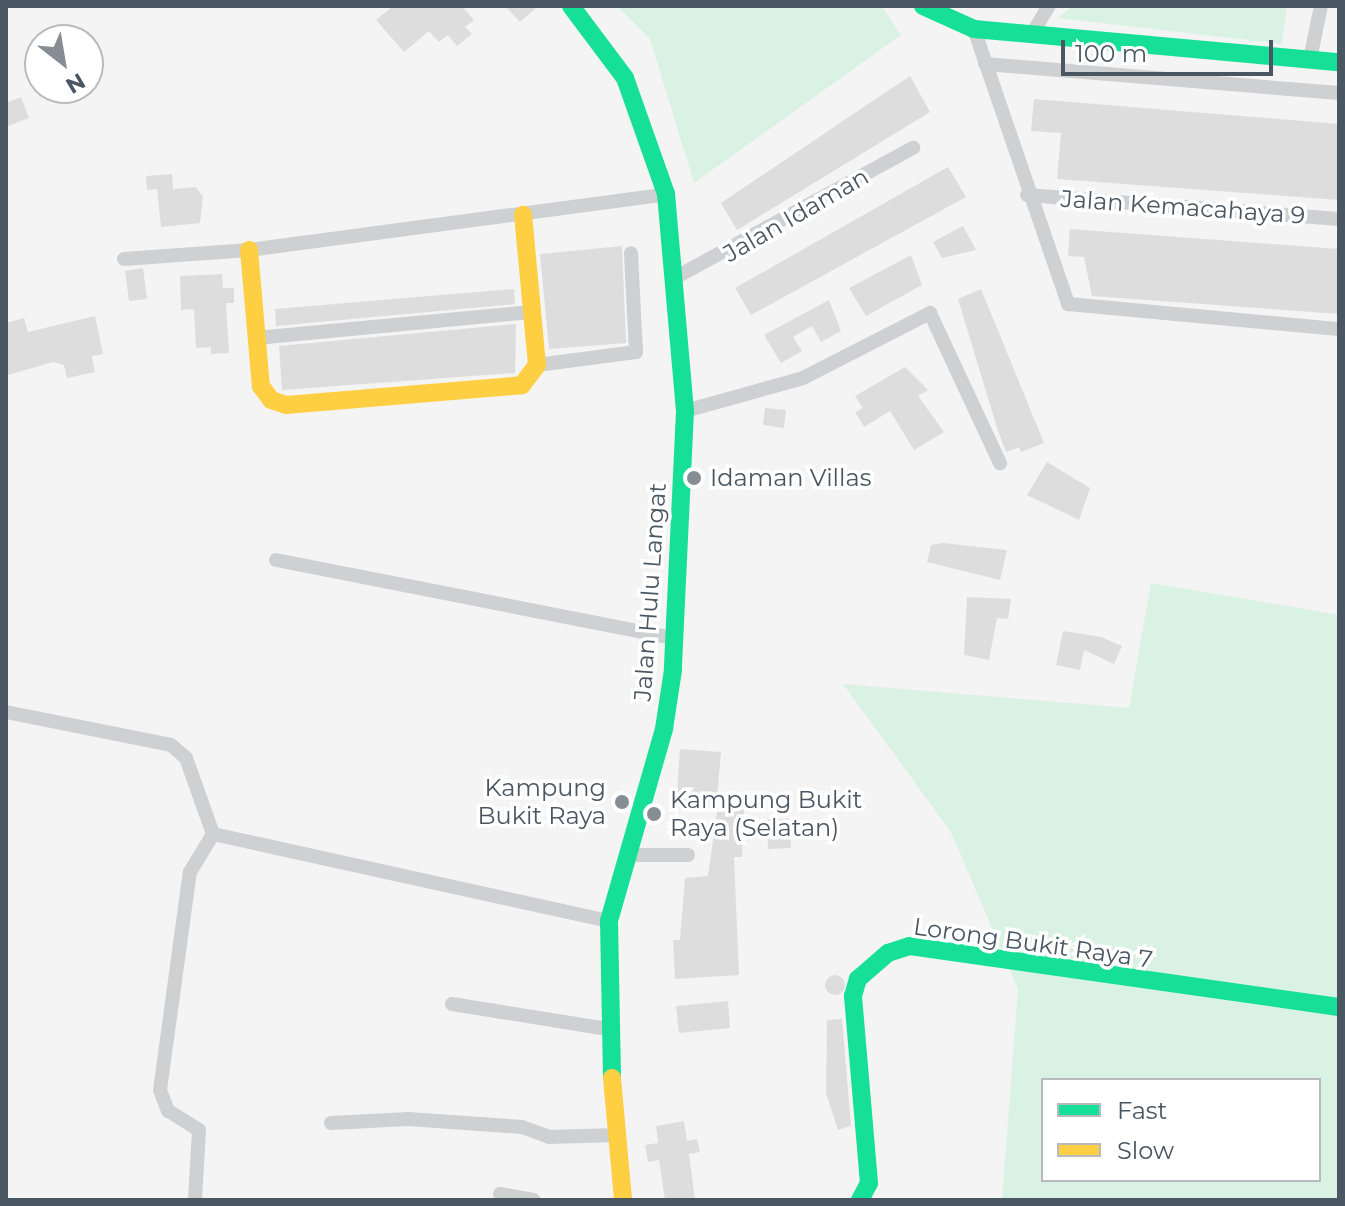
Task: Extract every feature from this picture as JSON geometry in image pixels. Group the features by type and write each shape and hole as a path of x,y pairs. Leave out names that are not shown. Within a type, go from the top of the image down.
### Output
{"street":[{"name":"Jalan Hulu Langat","path":"571,6 625,78 666,194 678,276 685,411 675,638 664,729 609,921 608,1029 623,1200"},
{"path":"923,6 974,29 1339,62"},
{"path":"1032,34 1049,6"},
{"path":"1310,59 1321,6"},
{"path":"974,29 1027,195 1068,304 1339,329"},
{"path":"985,64 1339,93"},
{"name":"Jalan Idaman","path":"678,276 913,148"},
{"path":"124,259 249,250 666,194"},
{"name":"Jalan Kemacahaya 9","path":"1027,195 1339,219"},
{"path":"249,250 261,386 286,405 522,385 537,365 523,215"},
{"path":"537,365 636,352 631,253"},
{"path":"256,338 532,312"},
{"path":"685,411 803,378 930,313 1000,463"},
{"path":"276,560 675,638"},
{"path":"6,712 171,745 186,758 213,834"},
{"path":"213,834 609,921"},
{"path":"195,1200 199,1130 168,1111 160,1090 190,872 213,834"},
{"path":"630,855 688,855"},
{"name":"Lorong Bukit Raya 7","path":"860,1200 869,1183 853,996 858,979 888,953 910,946 1339,1007"},
{"path":"452,1004 608,1029"},
{"path":"331,1123 408,1119 522,1127 549,1137 618,1135"},
{"path":"500,1194 533,1200"}],"green space":[{"path":"617,6 882,6 901,35 694,183 650,39"},
{"path":"1073,6 1287,6 1282,44 1058,18"},
{"path":"1151,583 1339,615 1339,1200 1002,1200 1018,989 951,832 843,684 1129,708"}],"building":[{"path":"393,6 462,6 474,20 465,27 472,34 457,46 448,35 439,42 429,31 404,52 376,20"},
{"path":"505,6 538,6 520,22"},
{"path":"910,76 930,112 737,230 721,203"},
{"path":"21,97 29,118 6,127 6,103"},
{"path":"1034,99 1339,124 1339,200 1057,179 1061,133 1031,131"},
{"path":"948,167 966,197 751,315 735,288"},
{"path":"172,174 173,189 196,187 203,197 200,223 161,227 157,189 147,190 146,176"},
{"path":"963,226 976,250 942,258 933,242"},
{"path":"1070,229 1339,249 1339,314 1092,296 1084,257 1068,256"},
{"path":"622,246 626,343 549,349 540,254"},
{"path":"911,255 922,285 866,316 849,288"},
{"path":"143,268 147,299 129,301 125,271"},
{"path":"222,274 223,288 234,288 234,303 226,303 229,353 211,354 211,347 196,348 194,309 181,310 180,276"},
{"path":"514,289 515,304 276,326 275,309"},
{"path":"981,289 1044,443 1021,452 1019,447 1006,452 958,299"},
{"path":"829,300 841,331 821,342 812,326 793,337 802,351 781,363 764,335"},
{"path":"95,316 103,354 92,356 95,372 67,378 64,365 53,362 8,375 6,323 24,318 28,332"},
{"path":"516,324 515,373 282,390 279,346"},
{"path":"905,367 928,390 918,396 944,432 914,450 890,411 864,427 855,412 863,408 855,396"},
{"path":"765,408 786,410 784,428 763,425"},
{"path":"1047,462 1090,488 1079,520 1027,495"},
{"path":"943,543 1007,550 1000,580 927,562 931,545"},
{"path":"967,597 1011,599 1008,619 997,618 989,660 964,655"},
{"path":"1063,631 1101,637 1122,646 1114,664 1084,650 1080,670 1056,665"},
{"path":"680,749 721,752 716,809 676,806"},
{"path":"744,810 742,857 734,857 739,975 675,979 673,940 680,940 685,878 708,876 717,812"},
{"path":"767,819 790,819 791,848 768,849"},
{"path":"831,975 839,975 845,985 839,995 831,995 825,989 825,981"},
{"path":"728,1001 730,1028 679,1033 676,1006"},
{"path":"842,1019 851,1126 838,1130 826,1093 827,1020"},
{"path":"684,1121 687,1141 697,1139 700,1152 689,1154 695,1200 665,1200 659,1160 648,1162 645,1145 658,1143 656,1126"}],"traffic: fast":[{"path":"571,6 625,78 666,194 685,411 673,670 664,729 609,921 612,1078"},
{"path":"923,6 974,29 1339,62"},
{"path":"860,1200 869,1183 853,996 858,979 888,953 910,946 1339,1007"}],"traffic: slow":[{"path":"249,250 261,386 271,400 286,405 522,385 537,365 523,215"},
{"path":"612,1078 623,1200"}],"place":[{"name":"Idaman Villas","path":"694,478"},
{"name":"Kampung Bukit Raya","path":"622,802"},
{"name":"Kampung Bukit Raya (Selatan)","path":"654,814"}]}
